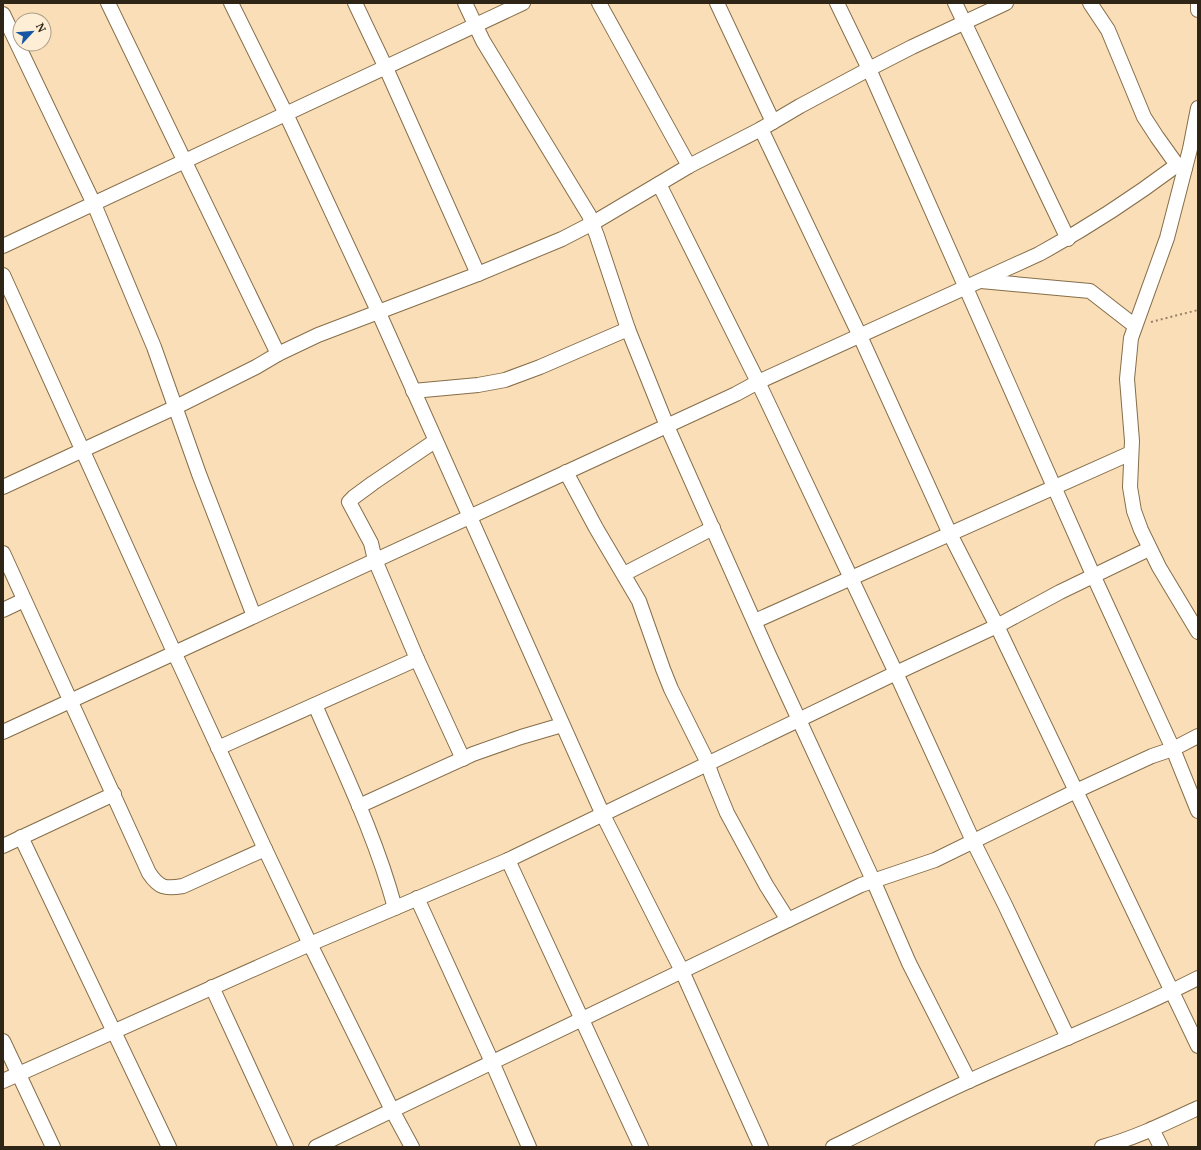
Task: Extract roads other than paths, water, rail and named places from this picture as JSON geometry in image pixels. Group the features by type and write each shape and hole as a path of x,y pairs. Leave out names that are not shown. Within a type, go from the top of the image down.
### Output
{"street":[{"path":"108,3 278,354"},
{"path":"231,3 286,114 378,312 603,815 682,971 761,1147"},
{"path":"355,3 386,68 478,274"},
{"path":"465,3 475,26 582,202 593,223 628,329 667,426 755,622 768,655 873,880 909,964 970,1081"},
{"path":"3,246 523,3"},
{"path":"599,3 689,166"},
{"path":"717,3 774,122"},
{"path":"837,3 869,69 1094,577 1173,749 1198,811"},
{"path":"955,3 1068,239"},
{"path":"3,487 176,407 318,335 478,274 562,239 593,223 689,166 774,122 800,106 869,69 1006,3"},
{"path":"1090,3 1108,30 1144,116 1157,137 1181,167"},
{"path":"1198,3 1198,10"},
{"path":"3,14 94,204 154,347 199,474 254,616"},
{"path":"1198,108 1195,129 1181,167 1167,238 1135,326 1130,350 1128,379 1131,429 1130,487 1132,499 1141,530 1149,549 1198,632"},
{"path":"761,129 860,336 950,534 997,626 1198,1046"},
{"path":"3,732 667,426 758,382 1039,254 1068,239 1181,167"},
{"path":"659,184 758,382 896,673 973,841 1068,1038"},
{"path":"3,275 265,849 310,944 392,1110 412,1147"},
{"path":"981,281 1090,291 1135,326"},
{"path":"413,391 478,385 505,380 540,367 628,329"},
{"path":"435,441 373,483 350,501 350,506 371,543 374,560 463,759"},
{"path":"755,622 1131,453"},
{"path":"566,472 596,528 639,601 655,650 671,689 709,764 717,790 736,832 788,920"},
{"path":"624,574 713,528"},
{"path":"3,1082 212,987 508,860 896,673 997,626 1060,592 1094,577 1149,549"},
{"path":"3,553 149,873 156,882 164,887 171,888 183,886 265,849"},
{"path":"3,610 24,600"},
{"path":"218,748 418,659"},
{"path":"315,705 381,861 395,908"},
{"path":"359,806 463,759 521,737 562,725"},
{"path":"316,1147 873,880 918,866 973,841 1076,790 1152,756 1173,749 1198,736"},
{"path":"3,846 114,794"},
{"path":"21,837 169,1147"},
{"path":"508,860 641,1147"},
{"path":"417,898 529,1147"},
{"path":"833,1147 970,1081 1198,978"},
{"path":"212,987 286,1147"},
{"path":"3,1041 53,1147"},
{"path":"1102,1147 1117,1143 1152,1129 1198,1108"},
{"path":"1152,1129 1162,1147"}]}
